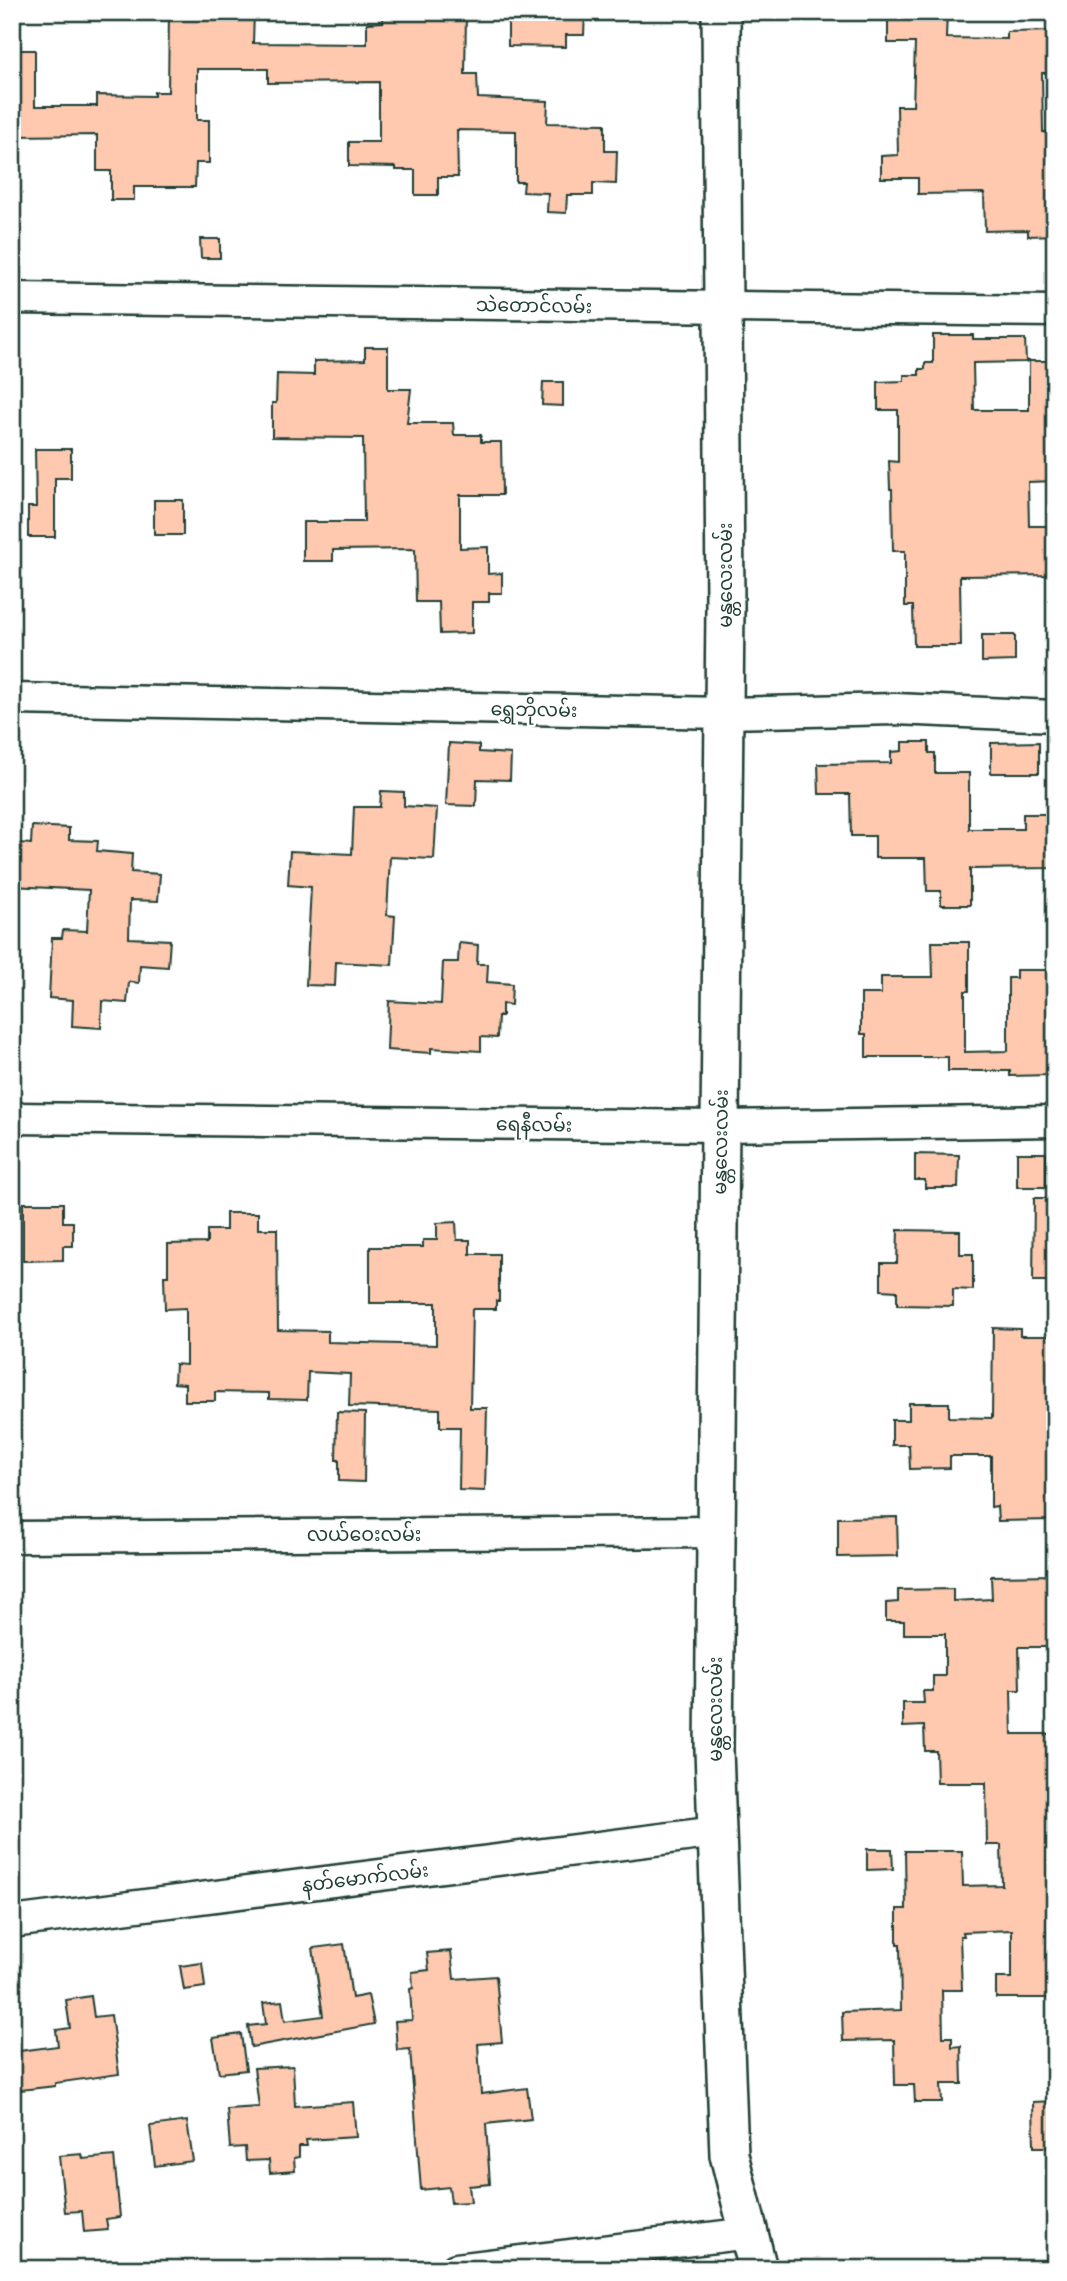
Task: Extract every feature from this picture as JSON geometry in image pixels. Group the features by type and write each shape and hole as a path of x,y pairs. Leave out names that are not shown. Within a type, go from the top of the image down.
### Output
{"main road":[{"name":"မန္တလေးလမ်း","path":"721,12 724,713 715,1750 729,2155 758,2269"}],"street":[{"name":"သဲတောင်လမ်း","path":"12,298 1055,311"},
{"name":"ရွှေဘိုလမ်း","path":"12,699 724,713 897,709 1055,716"},
{"name":"ရေနီလမ်း","path":"12,1118 720,1126 1055,1121"},
{"name":"လယ်ဝေးလမ်း","path":"12,1537 716,1532"},
{"name":"နတ်မောက်လမ်း","path":"12,1922 717,1832"},
{"path":"456,2269 749,2233"}],"building":[{"path":"169,12 254,12 253,43 367,44 367,23 383,22 383,15 391,15 391,12 419,12 419,16 466,16 465,74 477,74 478,98 548,101 547,123 605,124 605,151 617,151 616,184 593,183 593,195 567,195 566,213 547,212 548,193 523,192 524,182 516,182 516,131 457,130 458,177 438,177 438,195 415,195 415,170 349,166 349,142 379,142 379,82 268,83 268,69 197,69 197,120 209,120 209,163 196,163 195,187 134,187 134,200 111,200 111,171 97,171 97,135 12,136 12,50 35,50 35,106 97,106 97,95 154,96 154,92 168,92"},
{"path":"528,12 585,12 584,35 566,35 566,47 508,46 508,22 528,23"},
{"path":"888,12 947,12 946,38 1007,39 1007,32 1055,31 1055,73 1042,73 1043,132 1055,132 1055,235 1028,236 1028,230 985,231 984,193 918,194 918,178 881,178 881,156 898,155 897,106 913,106 915,43 888,43"},
{"path":"200,239 220,239 220,258 201,258"},
{"path":"933,335 973,335 973,339 1025,339 1026,362 973,363 974,410 1029,410 1029,361 1048,361 1049,410 1054,410 1055,481 1028,482 1029,526 1051,526 1051,540 1055,540 1055,575 960,576 961,646 914,646 913,606 905,606 905,551 893,551 889,461 898,462 898,410 878,410 878,382 904,381 904,375 919,375 919,369 925,369 925,363 933,363"},
{"path":"365,347 388,347 388,389 411,389 407,423 453,423 454,435 481,435 481,442 501,442 502,495 460,495 460,548 488,547 488,574 502,573 502,593 489,593 489,602 472,602 472,633 440,634 439,602 416,602 415,549 333,550 333,561 303,561 303,522 364,522 363,438 272,437 272,403 276,403 277,374 314,375 314,361 365,360"},
{"path":"543,382 563,382 563,406 542,405"},
{"path":"35,449 71,449 71,478 55,478 55,537 28,537 28,507 36,507"},
{"path":"154,500 183,500 183,535 154,535"},
{"path":"982,635 1015,635 1015,661 982,662"},
{"path":"902,742 929,742 929,753 935,753 935,773 969,773 969,829 1023,829 1023,814 1055,814 1055,868 970,869 970,905 941,905 941,891 927,891 926,858 875,858 875,836 851,836 850,794 819,794 818,764 891,763 891,752 902,751"},
{"path":"1039,742 1039,773 991,773 991,743"},
{"path":"449,743 479,745 479,752 511,754 510,780 477,779 476,806 446,805"},
{"path":"381,791 404,792 404,806 437,808 434,859 390,857 387,915 395,916 392,965 336,962 335,986 306,985 311,887 288,885 290,851 352,854 354,807 380,807"},
{"path":"32,826 69,828 69,840 98,841 97,851 132,854 131,872 160,874 158,901 130,900 129,938 170,940 168,967 140,965 139,983 129,982 127,1003 102,1001 101,1028 72,1026 73,1000 49,998 52,938 62,938 63,930 87,931 89,890 12,886 12,862 19,863 20,843 31,844"},
{"path":"932,942 969,942 969,991 965,991 965,1052 1008,1051 1008,978 1016,978 1016,970 1055,970 1055,1033 1051,1033 1049,1075 1010,1076 1010,1071 948,1071 948,1057 866,1057 866,1034 861,1034 861,994 881,994 881,977 933,977"},
{"path":"459,943 478,945 477,964 488,964 487,982 512,984 511,1005 502,1004 502,1016 498,1016 497,1038 481,1037 481,1051 431,1048 431,1053 387,1050 389,1001 441,1004 443,962 458,962"},
{"path":"1017,1153 1046,1153 1046,1187 1017,1187"},
{"path":"915,1154 959,1155 958,1188 925,1188 925,1180 915,1180"},
{"path":"1034,1198 1055,1198 1055,1281 1033,1281"},
{"path":"23,1203 63,1203 63,1222 73,1222 73,1246 63,1246 63,1260 23,1261"},
{"path":"226,1213 258,1213 258,1229 277,1229 278,1330 328,1331 328,1342 436,1345 436,1303 370,1303 370,1247 423,1247 423,1240 437,1240 437,1223 456,1222 457,1240 470,1240 470,1254 499,1254 499,1301 496,1301 496,1309 472,1309 470,1408 487,1408 485,1491 459,1490 460,1427 440,1427 440,1409 349,1406 350,1374 308,1372 307,1400 269,1399 269,1393 215,1392 215,1401 185,1401 185,1384 174,1383 175,1364 186,1365 186,1308 165,1309 164,1276 168,1276 168,1244 207,1243 207,1230 226,1230"},
{"path":"898,1230 960,1231 960,1254 973,1254 973,1290 953,1289 953,1306 897,1305 897,1291 881,1290 881,1263 897,1263"},
{"path":"993,1328 1020,1329 1020,1336 1055,1336 1055,1520 998,1521 997,1506 991,1507 991,1456 950,1456 950,1468 910,1469 909,1445 892,1445 892,1420 909,1420 909,1403 949,1403 949,1417 992,1418"},
{"path":"337,1412 365,1413 364,1482 339,1481 339,1460 336,1460"},
{"path":"897,1517 898,1556 838,1557 838,1518"},
{"path":"1055,1575 1055,1647 1019,1647 1020,1690 1011,1690 1012,1734 1055,1734 1055,1998 996,1998 996,1978 1012,1978 1012,1930 963,1932 964,1936 960,1936 962,1990 942,1990 943,2037 952,2037 952,2047 961,2046 962,2084 941,2084 942,2102 915,2102 914,2085 895,2085 894,2040 843,2041 842,2012 901,2010 897,1909 906,1909 905,1851 962,1851 963,1886 1002,1885 1001,1845 987,1845 986,1783 937,1783 936,1751 925,1751 924,1726 903,1727 903,1703 924,1703 923,1691 933,1691 933,1676 945,1676 945,1634 904,1634 904,1621 886,1621 886,1603 898,1602 898,1590 953,1589 953,1601 992,1599 991,1576"},
{"path":"867,1849 892,1849 893,1869 867,1870"},
{"path":"344,1944 352,1998 368,1995 374,2024 251,2047 248,2026 266,2024 263,2003 282,2001 285,2021 323,2016 313,1948"},
{"path":"451,1951 454,1979 496,1976 502,2042 478,2044 481,2094 527,2088 531,2119 486,2124 490,2184 469,2186 471,2202 451,2203 449,2187 421,2190 410,2049 397,2050 395,2021 412,2020 412,1972 429,1970 427,1953"},
{"path":"202,1963 205,1987 184,1990 180,1966"},
{"path":"91,1996 94,2017 111,2015 119,2074 12,2091 12,2052 58,2046 56,2030 70,2028 66,2000"},
{"path":"241,2034 246,2070 219,2073 213,2038"},
{"path":"293,2066 295,2106 353,2102 356,2137 306,2140 307,2146 299,2146 299,2157 294,2158 295,2171 270,2173 269,2160 246,2161 245,2147 230,2148 227,2109 259,2107 254,2068"},
{"path":"1055,2101 1055,2147 1034,2147 1033,2102"},
{"path":"187,2121 193,2161 155,2166 150,2126"},
{"path":"82,2154 83,2159 114,2156 120,2217 106,2219 108,2230 84,2232 82,2211 65,2212 59,2156"}]}
